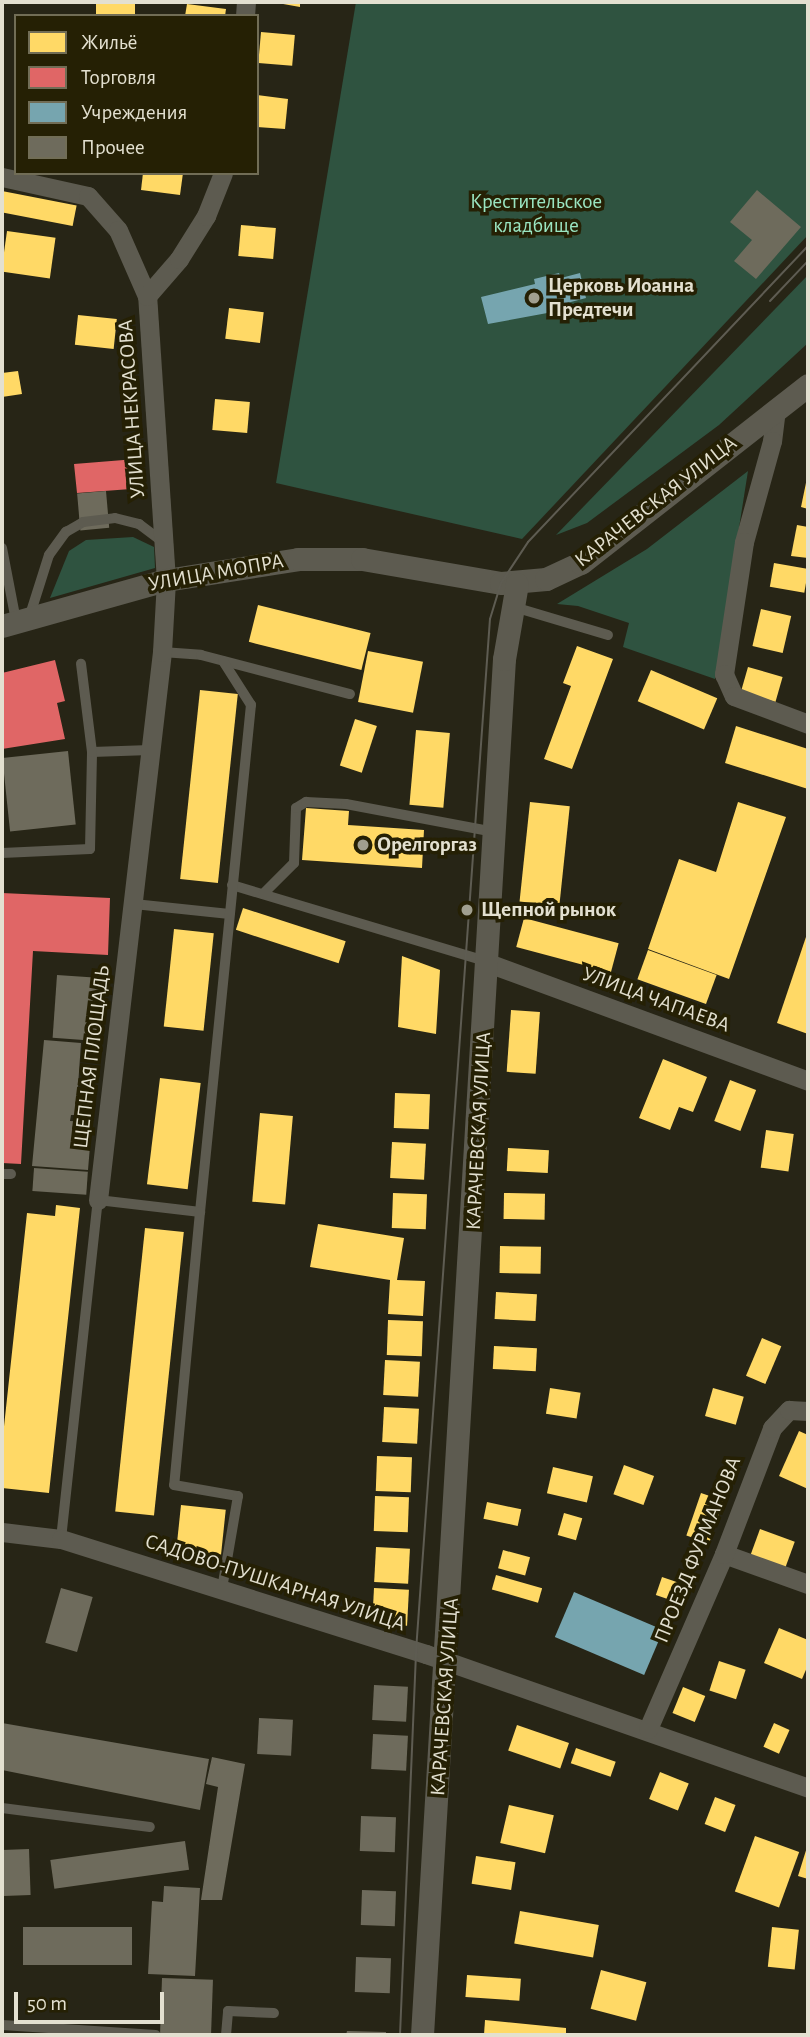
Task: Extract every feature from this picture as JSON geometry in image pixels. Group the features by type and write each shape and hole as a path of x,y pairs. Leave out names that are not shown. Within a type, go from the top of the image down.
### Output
{"street":[{"name":"УЛИЦА НЕКРАСОВА","path":"166,580 147,296 178,259 206,216 222,175"},
{"path":"2,177 88,196 118,230 147,296"},
{"name":"КАРАЧЕВСКАЯ УЛИЦА","path":"422,2035 447,1661 494,832 513,594 581,563 808,385"},
{"path":"776,409 772,441 744,542 724,674 734,696 808,724"},
{"name":"УЛИЦА МОПРА","path":"16,622 166,580 298,559 362,559 513,594"},
{"name":"ЩЕПНАЯ ПЛОЩАДЬ","path":"98,1200 162,652 166,580"},
{"name":"УЛИЦА ЧАПАЕВА","path":"488,962 808,1081"},
{"name":"ПРОЕЗД ФУРМАНОВА","path":"648,1729 724,1554 772,1428 789,1410 808,1411"},
{"name":"САДОВО-ПУШКАРНАЯ УЛИЦА","path":"2,1532 61,1539 447,1661 648,1729 808,1788"},
{"path":"724,1554 808,1584"}],"lane":[{"path":"16,622 49,555 66,532 83,522 115,518 139,524 164,542"},
{"path":"2,548 16,622"},
{"path":"513,594 608,635"},
{"path":"162,652 223,662 350,694"},
{"path":"222,1590 238,1496 174,1485 251,705 223,662"},
{"path":"2,853 90,849 92,752 81,664"},
{"path":"92,752 150,750"},
{"path":"262,894 294,863 296,808 306,802 346,804 494,832"},
{"path":"232,885 488,962"},
{"path":"134,904 229,914"},
{"path":"98,1200 200,1212"},
{"name":"ЩЕПНАЯ ПЛОЩАДЬ","path":"61,1539 98,1200"},
{"path":"2,1808 150,1827"},
{"path":"226,2035 228,2011 274,2012"},
{"path":"2,2025 156,2035"}],"green space":[{"name":"Крестительское кладбище","path":"356,2 808,2 808,235 522,539 276,483"},
{"path":"808,275 808,343 719,425 587,523 556,535"},
{"path":"748,471 715,679 623,647 629,623 578,606 557,604 647,549"},
{"path":"133,537 154,547 155,568 50,598 69,551 86,540"}],"building: Жильё":[{"path":"96,2 135,2 135,14 96,14"},
{"path":"272,2 300,2 300,7"},
{"path":"187,4 226,9 225,14 185,14"},
{"path":"261,32 295,35 292,66 259,63"},
{"path":"259,95 288,99 285,129 259,127"},
{"path":"143,175 183,175 180,195 141,190"},
{"path":"2,191 77,206 73,226 2,212"},
{"path":"241,225 276,228 273,259 238,256"},
{"path":"7,231 56,238 50,278 2,272"},
{"path":"229,308 264,312 260,343 225,339"},
{"path":"78,315 117,319 114,349 75,345"},
{"path":"18,371 22,394 2,397 2,373"},
{"path":"215,399 250,402 247,433 212,430"},
{"path":"808,478 808,509 801,507"},
{"path":"797,525 808,527 808,558 791,556"},
{"path":"774,563 808,569 804,593 770,587"},
{"path":"258,605 371,633 361,670 249,642"},
{"path":"761,609 791,616 783,653 752,646"},
{"path":"577,646 613,659 572,769 544,759 571,686 563,683"},
{"path":"368,651 423,662 413,713 358,702"},
{"path":"748,667 783,677 775,702 741,692"},
{"path":"651,670 717,698 704,729 638,701"},
{"path":"200,690 238,694 218,883 180,879"},
{"path":"355,719 377,726 362,773 340,766"},
{"path":"736,726 808,749 808,789 725,763"},
{"path":"416,730 450,733 443,808 409,805"},
{"path":"530,802 570,806 559,906 520,901"},
{"path":"738,802 786,817 729,979 648,949 679,859 716,872"},
{"name":"Орелгоргаз","path":"306,808 349,811 348,825 424,830 422,868 302,860"},
{"path":"243,908 346,941 339,963 236,930"},
{"path":"524,918 619,943 611,972 516,947"},
{"path":"174,929 214,933 204,1031 164,1026"},
{"path":"808,931 808,1034 777,1023"},
{"path":"648,950 717,975 706,1004 637,979"},
{"path":"402,956 440,970 436,1034 398,1027"},
{"path":"511,1010 540,1012 536,1074 507,1072"},
{"path":"663,1059 707,1077 693,1112 679,1107 670,1130 639,1118"},
{"path":"160,1078 201,1083 188,1189 147,1184"},
{"path":"730,1080 756,1090 740,1131 714,1121"},
{"path":"395,1093 430,1094 429,1129 394,1128"},
{"path":"260,1113 293,1116 285,1205 252,1202"},
{"path":"766,1130 794,1134 788,1172 761,1168"},
{"path":"392,1142 426,1144 424,1180 390,1178"},
{"path":"508,1148 549,1150 548,1173 507,1171"},
{"path":"393,1193 427,1194 426,1229 392,1228"},
{"path":"504,1193 545,1194 545,1220 504,1219"},
{"path":"56,1205 80,1208 49,1493 2,1488 2,1445 27,1213 55,1216"},
{"path":"318,1224 404,1238 397,1280 425,1281 423,1316 388,1314 390,1280 310,1267"},
{"path":"145,1228 184,1232 154,1516 115,1511"},
{"path":"500,1246 541,1247 541,1274 500,1273"},
{"path":"496,1292 537,1294 536,1321 495,1319"},
{"path":"388,1320 423,1321 422,1356 387,1355"},
{"path":"762,1338 781,1346 765,1384 746,1376"},
{"path":"494,1346 537,1348 536,1371 493,1369"},
{"path":"385,1360 420,1362 418,1397 383,1395"},
{"path":"550,1388 581,1393 577,1419 546,1414"},
{"path":"713,1388 744,1397 736,1425 705,1416"},
{"path":"384,1407 419,1409 417,1444 382,1442"},
{"path":"799,1431 808,1435 808,1489 779,1476"},
{"path":"377,1456 412,1457 411,1492 376,1491"},
{"path":"624,1465 654,1476 643,1505 613,1494"},
{"path":"553,1467 593,1476 587,1503 547,1493"},
{"path":"701,1493 724,1501 709,1543 686,1536"},
{"path":"375,1496 409,1497 408,1532 374,1531"},
{"path":"487,1502 521,1509 518,1526 483,1519"},
{"path":"181,1505 226,1510 221,1554 176,1550"},
{"path":"564,1513 582,1518 576,1540 558,1535"},
{"path":"760,1529 795,1542 785,1568 750,1555"},
{"path":"376,1547 410,1549 408,1584 374,1582"},
{"path":"503,1550 530,1557 525,1576 498,1568"},
{"path":"496,1575 542,1588 538,1603 492,1589"},
{"path":"662,1577 685,1585 679,1603 656,1595"},
{"path":"374,1588 409,1590 407,1626 372,1624"},
{"path":"779,1628 808,1640 808,1665 802,1679 764,1663"},
{"path":"719,1661 746,1670 736,1699 709,1690"},
{"path":"683,1687 705,1696 695,1722 673,1713"},
{"path":"774,1723 790,1730 779,1754 763,1747"},
{"path":"517,1725 569,1743 560,1768 508,1751"},
{"path":"576,1748 616,1762 611,1777 571,1763"},
{"path":"660,1772 689,1784 678,1811 649,1799"},
{"path":"715,1797 736,1805 725,1832 705,1824"},
{"path":"509,1805 554,1815 545,1853 500,1843"},
{"path":"755,1836 799,1852 779,1908 735,1891"},
{"path":"808,1844 808,1879 798,1876"},
{"path":"476,1856 516,1862 511,1890 472,1884"},
{"path":"520,1911 599,1925 593,1957 514,1943"},
{"path":"772,1927 799,1930 795,1970 768,1967"},
{"path":"601,1970 646,1982 636,2021 591,2009"},
{"path":"467,1975 521,1979 519,2001 465,1997"},
{"path":"485,2020 566,2028 566,2035 484,2035"}],"building: Торговля":[{"path":"136,459 137,477 130,477 131,489 77,493 74,464"},
{"path":"55,660 65,701 57,703 65,739 2,749 2,673"},
{"path":"2,893 110,898 108,955 33,951 21,1164 2,1163"}],"building: Учреждения":[{"name":"Церковь Иоанна Предтечи","path":"559,273 561,278 580,273 586,298 567,303 569,309 488,324 481,297 535,284 534,279"},
{"path":"574,1592 663,1630 644,1675 555,1637"}],"building: Прочее":[{"path":"757,190 801,227 756,279 734,261 752,240 730,222"},
{"path":"106,491 109,528 80,530 77,494"},
{"path":"68,751 76,825 10,831 2,758"},
{"path":"57,975 105,978 100,1041 53,1038"},
{"path":"44,1040 81,1043 76,1115 71,1115 70,1121 92,1122 88,1170 32,1166"},
{"path":"34,1168 88,1172 86,1195 32,1191"},
{"path":"61,1588 93,1597 77,1652 45,1643"},
{"path":"374,1685 408,1687 406,1722 372,1720"},
{"path":"259,1718 293,1720 291,1756 257,1754"},
{"path":"2,1723 209,1759 200,1810 2,1770"},
{"path":"373,1734 408,1736 406,1771 371,1769"},
{"path":"212,1757 245,1764 222,1900 201,1900 218,1787 206,1784"},
{"path":"361,1816 396,1817 395,1852 360,1851"},
{"path":"185,1841 189,1870 54,1889 50,1860"},
{"path":"29,1849 31,1895 4,1896 2,1850"},
{"path":"164,1886 200,1888 195,1976 148,1974 152,1901 163,1902"},
{"path":"362,1890 396,1891 395,1926 361,1925"},
{"path":"23,1927 132,1927 132,1965 23,1965"},
{"path":"356,1957 391,1958 390,1993 355,1992"},
{"path":"162,1978 213,1980 211,2035 160,2035"},
{"path":"347,2031 386,2032 386,2035 346,2035"}],"tram line":[{"path":"400,2035 416,1651 490,619 501,583 528,542 808,246"},
{"path":"770,301 808,261"}],"place":[{"name":"Церковь Иоанна Предтечи","path":"534,298"},
{"name":"Орелгоргаз","path":"363,845"},
{"name":"Щепной рынок","path":"467,910"}]}
